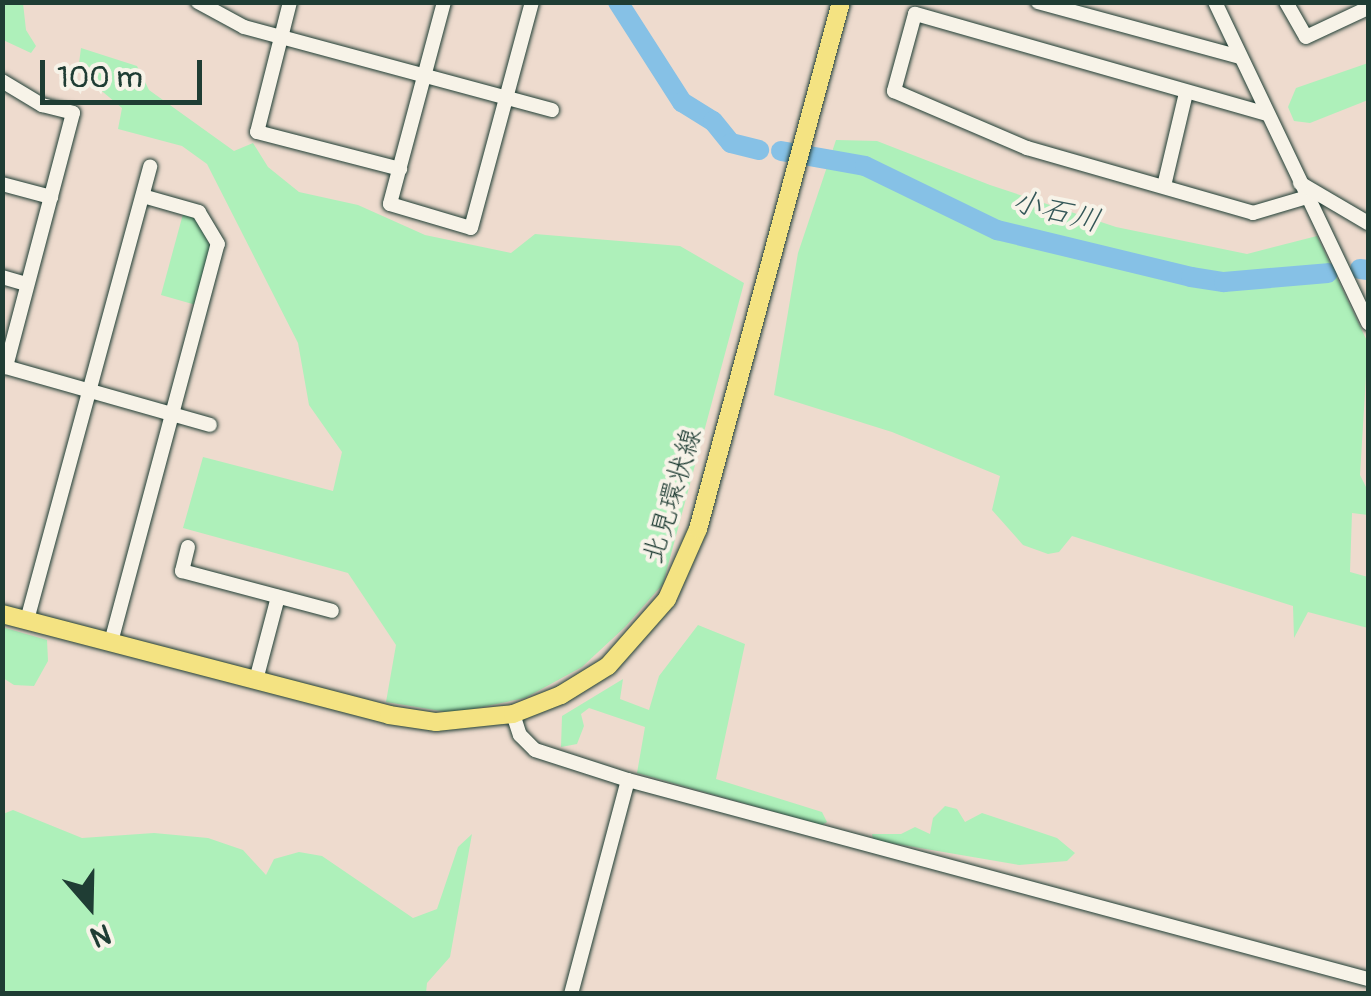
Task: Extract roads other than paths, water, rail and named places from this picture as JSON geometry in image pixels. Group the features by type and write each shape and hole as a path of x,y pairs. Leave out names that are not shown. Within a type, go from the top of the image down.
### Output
{"main road":[{"name":"北見環状線","path":"2,614 388,716 436,722 512,714 561,695 608,666 667,599 698,528 841,2"}],"street":[{"path":"198,2 244,27 552,110"},
{"path":"290,2 257,132 400,168"},
{"path":"444,2 390,204 471,228 532,2"},
{"path":"1038,2 1240,57"},
{"path":"1214,2 1368,323"},
{"path":"1286,2 1306,37 1368,8"},
{"path":"1267,114 915,14 894,91 1028,148 1253,212 1304,190"},
{"path":"2,81 42,105 73,113 4,367 210,425"},
{"path":"1164,186 1186,93"},
{"path":"26,620 150,166"},
{"path":"2,184 51,197"},
{"path":"1304,190 1368,224"},
{"path":"111,642 218,244 199,212 143,196"},
{"path":"2,277 27,284"},
{"path":"188,547 182,572 332,611"},
{"path":"256,680 278,597"},
{"path":"512,714 520,735 535,750 628,780 1368,978"},
{"path":"571,994 628,780"}],"waterway":[{"name":"小石川","path":"618,2 682,102 713,121 731,143 759,150"},
{"name":"小石川","path":"781,151 865,166 997,230 1191,277 1224,282 1328,273"},
{"name":"小石川","path":"1360,269 1368,270"}]}
